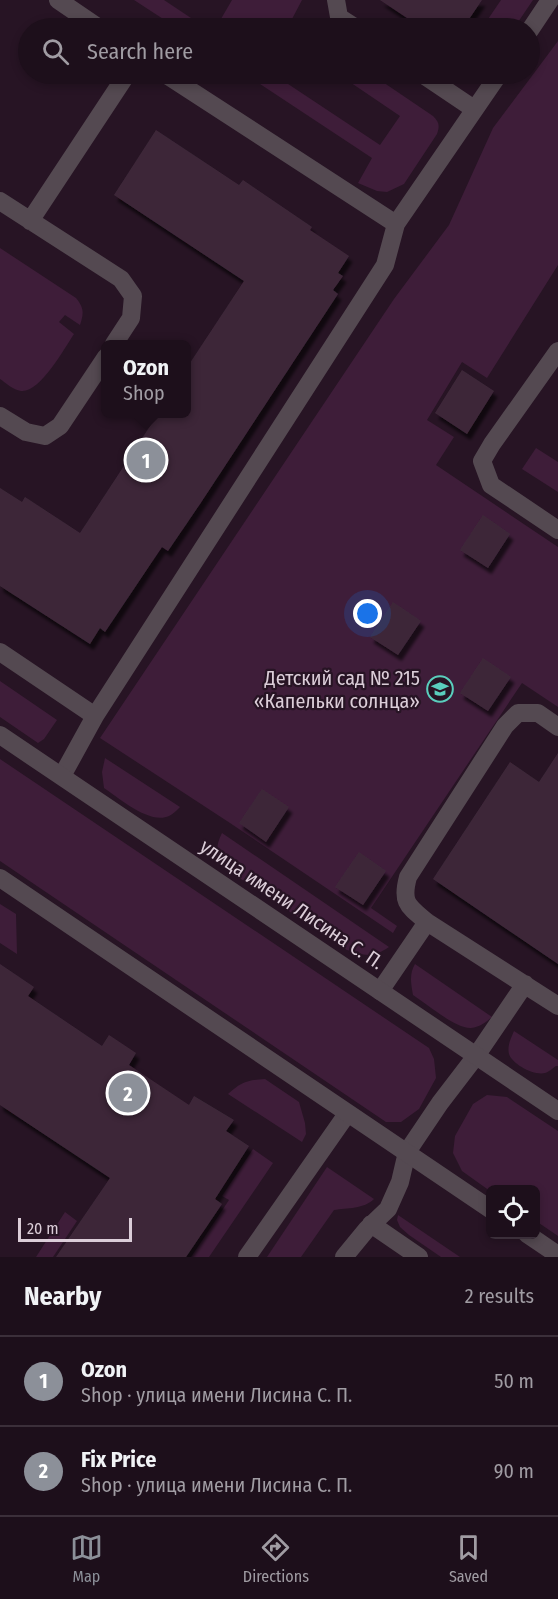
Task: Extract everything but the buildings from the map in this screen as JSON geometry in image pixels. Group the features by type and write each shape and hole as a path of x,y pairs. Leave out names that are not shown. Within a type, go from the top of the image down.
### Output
{"street":[{"path":"58,0 84,18"},
{"path":"336,0 341,18"},
{"path":"538,18 550,0"},
{"path":"30,221 120,84"},
{"path":"180,84 396,224"},
{"path":"437,84 474,109"},
{"path":"62,776 95,716 385,266 396,224 492,84"},
{"path":"0,201 120,279 133,296 131,318 117,340"},
{"path":"558,351 492,444 483,461 491,486 558,530"},
{"path":"0,416 26,432 45,436 60,426 101,363"},
{"path":"0,652 95,716"},
{"path":"558,727 538,714 518,713 505,726 408,877 404,890 407,905 427,922 558,1006"},
{"name":"улица имени Лисина С. П.","path":"0,735 558,1111"},
{"path":"0,878 486,1206"},
{"path":"380,991 427,922"},
{"path":"344,1257 371,1224 388,1209 400,1182 407,1152 525,984"},
{"path":"247,1257 347,1114"},
{"path":"371,1224 419,1257"},
{"path":"535,1239 558,1255"}],"shaded area":[{"path":"134,0 164,0 191,18 162,18"},
{"path":"232,0 302,0 293,18 222,18"},
{"path":"501,0 533,0 521,18 489,18"},
{"path":"558,41 558,265 487,378 462,362 427,420 454,437 436,465 558,547 558,707 522,683 371,908 397,926 393,933 100,738 394,299 449,225 493,128 526,84 540,84 540,65"},
{"path":"260,84 288,84 380,145 400,116 353,84 386,84 437,120 437,134 404,184 387,192 377,191 358,183 372,158"},
{"path":"0,248 76,298 81,305 80,325 65,315 59,322 74,334 51,369 28,390 21,391 12,388 0,379"},
{"path":"536,448 558,462 558,492 522,469"},
{"path":"0,681 57,720 44,739 38,743 0,717"},
{"path":"105,758 180,807 170,815 161,818 144,814 126,804 104,788 102,772"},
{"path":"0,759 429,1048 434,1059 436,1078 419,1109 401,1122 386,1122 0,861"},
{"path":"222,833 389,947 369,955 347,950 226,869 218,852 218,843"},
{"path":"0,904 16,914 17,954 0,943"},
{"path":"415,964 492,1017 471,1028 458,1025 442,1015 413,995 411,975"},
{"path":"514,1031 558,1060 558,1066 546,1072 535,1073 519,1065 509,1054"},
{"path":"265,1079 299,1102 306,1134 302,1142 228,1094 245,1082"},
{"path":"487,1095 507,1097 558,1131 558,1236 540,1224 540,1185 486,1185 486,1188 462,1171 453,1153 455,1136 473,1104"},
{"path":"253,1149 273,1163 209,1257 191,1257 229,1200 222,1196"},
{"path":"327,1167 374,1199 360,1206 334,1210 301,1257 267,1257"},
{"path":"65,1212 77,1221 53,1257 36,1257"},
{"path":"398,1215 460,1257 441,1257 400,1227 397,1220"}],"place":[{"name":"Ozon","path":"146,460"},
{"name":"Детский сад № 215 «Капельки солнца»","path":"440,689"},
{"name":"Fix Price","path":"128,1093"}]}
